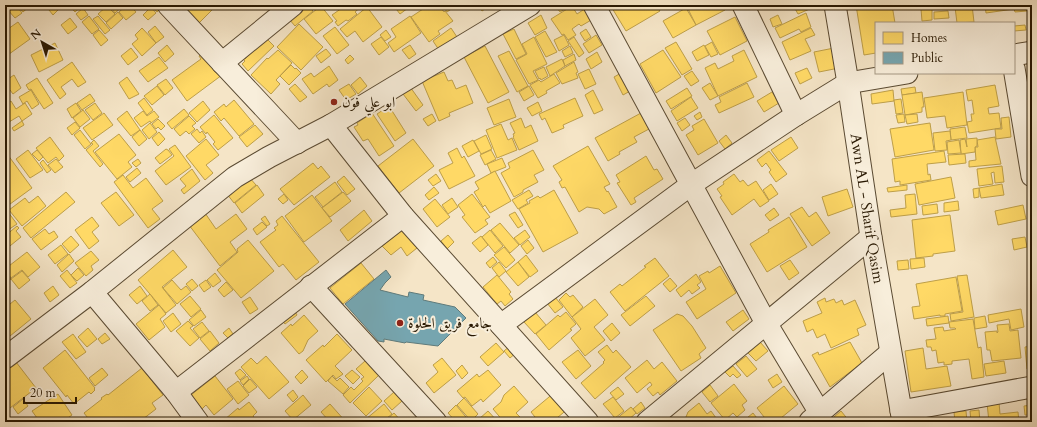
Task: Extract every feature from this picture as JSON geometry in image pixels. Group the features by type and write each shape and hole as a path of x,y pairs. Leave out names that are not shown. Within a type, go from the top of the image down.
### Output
{"street":[{"path":"168,5 296,143"},
{"path":"222,63 293,5"},
{"path":"5,358 92,292 235,177 331,124 530,5"},
{"path":"594,5 692,184 814,417 890,353"},
{"path":"743,5 796,115"},
{"name":"Awn AL - Sharif Qasim","path":"835,5 871,237 902,416"},
{"path":"1015,55 1032,52"},
{"path":"501,325 692,184 796,115 848,83 901,74"},
{"path":"1015,74 1032,176"},
{"path":"331,124 403,216 588,422"},
{"path":"176,392 403,216"},
{"path":"647,422 871,237"},
{"path":"311,286 436,422"},
{"path":"92,292 176,392 198,422"},
{"path":"902,416 1032,387"}],"building: Homes":[{"path":"10,5 16,5 22,13 15,18 7,9 11,6"},
{"path":"17,5 31,5 23,12"},
{"path":"55,5 59,9 53,15 49,10"},
{"path":"69,5 83,5 75,12"},
{"path":"114,5 124,5 115,13 111,8"},
{"path":"127,5 130,5 136,12 126,20 119,12"},
{"path":"151,5 163,5 164,6 157,12"},
{"path":"186,5 217,5 198,24 183,8"},
{"path":"307,5 313,11 295,26 289,19"},
{"path":"340,5 363,5 355,12 357,14 338,26 335,22 337,21 332,15 342,8"},
{"path":"393,5 412,5 400,14"},
{"path":"429,5 439,5 453,21 438,31 440,34 429,42 411,17"},
{"path":"442,5 457,5 447,12"},
{"path":"478,5 491,5 482,11"},
{"path":"555,5 568,5 569,7 560,12"},
{"path":"617,5 656,5 660,11 626,31 612,8"},
{"path":"686,5 723,5 725,10 696,25"},
{"path":"793,5 819,5 798,14"},
{"path":"856,5 892,5 895,22 875,22 875,53 864,55"},
{"path":"949,5 972,5 974,22 957,22 955,7 950,8"},
{"path":"985,5 1027,5 1027,11 1015,12 1014,9 986,13"},
{"path":"107,6 115,14 106,22 98,14"},
{"path":"321,6 333,21 316,34 304,19"},
{"path":"572,6 577,14 586,8 593,19 581,26 579,24 572,29 576,35 568,40 564,34 562,35 551,19"},
{"path":"151,7 156,13 148,20 143,15"},
{"path":"367,7 382,27 363,42 355,31 347,37 340,29"},
{"path":"83,8 88,15 81,20 76,14"},
{"path":"686,8 696,25 673,38 663,21"},
{"path":"932,8 932,20 922,21 921,9"},
{"path":"948,11 949,18 934,19 934,12"},
{"path":"118,12 123,18 111,29 106,23"},
{"path":"806,13 811,27 801,32 799,29 780,38 775,28"},
{"path":"541,15 547,28 535,35 528,23"},
{"path":"778,15 782,24 773,27 770,19"},
{"path":"89,16 99,29 92,34 82,22"},
{"path":"98,16 110,30 105,34 93,19"},
{"path":"410,16 421,33 394,52 388,43 396,37 391,29"},
{"path":"735,17 747,41 720,55 707,31"},
{"path":"70,18 77,27 68,34 61,25"},
{"path":"18,22 30,39 5,57 5,31"},
{"path":"299,24 323,47 301,70 277,47"},
{"path":"1025,25 1026,30 1015,31 1015,26"},
{"path":"155,26 164,37 156,43 148,32"},
{"path":"335,27 349,45 337,54 323,36"},
{"path":"142,28 156,43 142,56 132,44 138,39 135,35"},
{"path":"451,28 457,37 439,50 433,41"},
{"path":"811,28 815,35 805,39 811,51 790,60 782,42"},
{"path":"514,29 526,54 516,59 503,34"},
{"path":"586,29 591,37 585,41 580,33"},
{"path":"99,30 108,40 101,46 93,35"},
{"path":"386,30 391,37 385,41 380,35"},
{"path":"545,31 557,52 546,57 535,37"},
{"path":"564,35 569,45 559,51 554,40"},
{"path":"596,35 602,45 589,53 583,44"},
{"path":"265,37 274,46 248,71 242,64 245,61 242,58 243,57 245,59"},
{"path":"381,37 389,47 379,55 371,44"},
{"path":"534,37 547,64 533,71 538,80 529,84 516,60 527,54 522,44"},
{"path":"574,37 584,53 579,57 568,41"},
{"path":"676,42 692,69 682,75 665,48"},
{"path":"712,42 718,54 711,57 705,46"},
{"path":"55,43 63,60 39,72 31,55"},
{"path":"167,45 174,54 165,62 158,53"},
{"path":"410,45 416,54 409,59 402,50"},
{"path":"704,45 709,55 697,61 692,52"},
{"path":"485,46 509,92 488,103 464,57"},
{"path":"570,46 573,53 565,57 562,51"},
{"path":"131,48 138,57 128,65 121,56"},
{"path":"834,48 839,68 819,72 814,52"},
{"path":"326,49 331,55 321,63 316,56"},
{"path":"278,50 292,63 276,80 280,84 271,94 251,75 267,58 268,59"},
{"path":"663,50 681,77 656,93 640,64"},
{"path":"744,50 757,77 718,96 705,68 715,63 718,69 734,61 732,56"},
{"path":"205,51 222,75 187,101 172,80 201,59 199,56"},
{"path":"509,51 528,86 517,92 498,56"},
{"path":"597,52 602,62 591,69 586,59"},
{"path":"574,54 576,60 565,66 563,60"},
{"path":"350,55 354,59 348,64 345,60"},
{"path":"159,57 168,68 148,82 139,71"},
{"path":"562,59 565,66 550,76 546,67"},
{"path":"72,62 86,82 78,87 72,79 61,87 66,94 60,99 47,80"},
{"path":"574,62 578,72 576,73 578,78 562,84 556,73"},
{"path":"291,65 301,73 289,85 280,76"},
{"path":"329,66 338,80 329,87 327,84 313,94 302,79 311,73 314,77"},
{"path":"544,67 548,76 541,80 535,71"},
{"path":"807,68 812,78 800,84 795,73"},
{"path":"589,69 596,84 585,89 578,74"},
{"path":"692,71 699,81 691,86 684,76"},
{"path":"444,72 448,81 452,80 456,89 466,85 473,103 449,113 450,116 439,121 422,81"},
{"path":"623,72 632,90 623,95 614,77"},
{"path":"554,74 560,83 546,91 547,93 538,98 530,85 539,80 541,82"},
{"path":"14,75 21,88 13,94 5,86 5,81"},
{"path":"127,77 139,94 129,99 119,83"},
{"path":"360,77 367,86 358,94 351,85"},
{"path":"37,78 53,103 44,109 31,89 29,90 26,85"},
{"path":"166,79 173,88 165,95 157,85"},
{"path":"710,83 718,96 710,100 702,88"},
{"path":"747,83 754,97 719,113 715,105 721,102 719,97"},
{"path":"295,84 307,97 300,102 289,89"},
{"path":"349,84 356,94 346,100 339,90"},
{"path":"408,84 423,105 416,111 400,90"},
{"path":"995,85 999,106 988,108 989,114 999,113 1001,128 969,133 967,122 972,121 971,114 974,114 972,100 968,101 966,90"},
{"path":"157,86 164,95 152,105 144,96"},
{"path":"529,86 534,95 524,101 519,92"},
{"path":"915,87 916,93 902,95 901,89"},
{"path":"687,88 692,96 671,109 666,101"},
{"path":"31,90 39,104 32,109 27,101 23,104 19,97"},
{"path":"593,90 603,110 594,114 585,95"},
{"path":"893,90 894,101 872,104 871,94"},
{"path":"772,92 779,103 764,112 757,101"},
{"path":"922,92 924,107 922,107 922,112 905,115 902,95"},
{"path":"963,92 967,125 947,128 945,116 927,118 924,98"},
{"path":"90,94 95,101 82,110 77,103"},
{"path":"691,97 698,108 677,121 671,111"},
{"path":"144,98 153,110 147,115 138,103"},
{"path":"575,98 583,116 563,125 564,128 552,133 545,118 542,120 539,114"},
{"path":"509,99 516,117 494,125 487,108"},
{"path":"901,99 903,113 896,114 894,100"},
{"path":"234,100 254,124 239,136 224,118 221,121 214,112 224,104 226,107"},
{"path":"11,101 16,109 25,103 32,114 22,121 19,116 9,122 5,114 5,105"},
{"path":"203,101 210,110 197,122 189,113"},
{"path":"538,102 542,111 532,116 527,108"},
{"path":"76,103 81,111 72,118 67,109"},
{"path":"95,103 102,113 93,120 85,110"},
{"path":"389,106 406,133 395,141 377,114"},
{"path":"184,109 189,115 172,129 167,123"},
{"path":"83,110 90,119 80,127 73,118"},
{"path":"127,111 140,130 131,136 117,119"},
{"path":"143,111 147,116 154,111 159,117 151,123 150,121 141,127 134,118"},
{"path":"700,112 702,117 697,120 694,116"},
{"path":"104,113 113,125 92,140 83,128"},
{"path":"372,113 394,146 379,156 368,139 363,141 354,127 358,125 357,123"},
{"path":"641,113 649,129 634,137 637,142 619,152 620,154 608,161 595,138"},
{"path":"432,114 436,121 428,126 423,119"},
{"path":"904,114 905,122 898,123 896,115"},
{"path":"917,114 918,122 907,124 905,115"},
{"path":"214,115 233,138 218,150 213,144 215,142 207,132 206,134 200,127"},
{"path":"189,116 196,123 192,126 195,129 189,134 186,131 180,136 174,129"},
{"path":"1009,117 1011,137 996,139 995,129 1002,129 1001,118"},
{"path":"521,118 525,128 531,125 538,141 519,150 513,137 513,134 515,133 510,123"},
{"path":"685,118 690,125 682,131 677,123"},
{"path":"158,119 165,126 161,130 158,127 156,129 152,124"},
{"path":"704,119 718,143 698,155 686,135 694,130 692,126"},
{"path":"22,121 24,125 14,131 12,128"},
{"path":"75,122 80,128 72,135 67,128"},
{"path":"150,123 157,132 149,139 142,130"},
{"path":"930,123 934,150 895,157 890,129"},
{"path":"501,124 508,140 512,138 517,150 497,158 486,130"},
{"path":"255,125 263,134 247,147 239,137"},
{"path":"965,127 967,138 951,140 950,129"},
{"path":"197,129 200,133 202,131 206,137 199,143 191,134"},
{"path":"80,130 91,144 85,149 74,135"},
{"path":"140,130 147,139 139,146 132,137"},
{"path":"950,131 951,140 946,141 947,150 935,151 933,133"},
{"path":"159,132 165,139 158,146 152,138"},
{"path":"119,134 136,155 128,162 132,167 117,179 95,152"},
{"path":"486,135 492,149 481,154 474,141"},
{"path":"726,135 732,143 725,149 719,141"},
{"path":"50,137 64,156 59,161 56,157 48,163 36,148"},
{"path":"791,137 798,148 779,161 771,150"},
{"path":"995,137 1001,164 969,167 969,161 976,160 975,147 978,147 977,140"},
{"path":"977,138 975,152 961,154 960,140 965,139 967,147 966,139"},
{"path":"206,139 219,155 206,165 213,173 205,180 186,156"},
{"path":"413,139 434,166 399,193 378,166"},
{"path":"94,140 99,146 93,151 103,164 100,167 86,150 93,144 91,143"},
{"path":"473,140 479,151 468,157 462,146"},
{"path":"959,140 961,153 948,154 947,142"},
{"path":"175,145 191,167 166,185 155,171 174,156 169,149"},
{"path":"588,146 610,184 604,187 617,207 604,214 599,209 587,207 579,212 565,187 562,188 559,182 562,180 553,166"},
{"path":"457,148 462,158 464,156 475,176 449,189 439,170 453,163 448,153"},
{"path":"166,149 172,155 160,164 155,158"},
{"path":"28,150 43,170 30,178 16,159"},
{"path":"37,150 43,157 39,161 32,154"},
{"path":"491,150 496,159 485,165 480,155"},
{"path":"533,150 544,170 534,175 538,182 514,197 501,173 510,168 508,163"},
{"path":"5,151 32,188 6,207 5,206"},
{"path":"769,151 787,174 776,182 769,172 771,170 766,163 762,167 757,160"},
{"path":"944,151 946,162 927,164 928,175 930,174 931,180 900,185 900,181 895,182 892,159"},
{"path":"965,154 966,163 949,165 948,155"},
{"path":"646,156 654,170 657,169 663,179 634,198 636,202 631,205 617,183 620,182 616,175"},
{"path":"502,158 506,167 491,173 487,164"},
{"path":"56,159 63,167 55,173 48,165"},
{"path":"138,159 141,163 136,167 132,163"},
{"path":"43,160 51,170 47,173 40,163"},
{"path":"313,163 318,169 321,166 330,177 294,205 280,189"},
{"path":"1002,166 1004,182 995,183 994,172 991,173 993,184 979,186 977,169"},
{"path":"137,168 141,173 130,182 126,177"},
{"path":"192,169 200,181 184,194 181,190 186,186 180,179"},
{"path":"495,171 511,201 490,213 485,205 483,207 474,192 479,189 475,182"},
{"path":"436,174 441,181 433,186 428,180"},
{"path":"734,174 740,182 743,180 748,186 756,181 769,201 760,207 754,199 732,215 720,197 722,196 717,189 724,184 723,182"},
{"path":"123,175 133,188 146,178 163,201 152,209 160,219 148,228 114,182"},
{"path":"344,176 355,189 347,195 337,182"},
{"path":"249,177 256,185 234,203 227,194"},
{"path":"951,177 955,198 919,205 915,184"},
{"path":"335,182 342,192 323,207 315,197"},
{"path":"771,184 778,194 769,200 763,190"},
{"path":"1002,184 1004,195 981,198 979,188"},
{"path":"257,185 264,195 242,213 235,203"},
{"path":"907,185 907,190 888,192 887,188"},
{"path":"434,187 439,193 429,200 425,195"},
{"path":"979,188 979,197 974,198 973,189"},
{"path":"847,189 853,207 828,216 822,197"},
{"path":"529,190 533,196 526,200 528,203 518,209 512,200"},
{"path":"554,190 578,233 543,252 519,209 530,203 529,201 538,196 540,198"},
{"path":"66,192 75,202 31,238 23,228"},
{"path":"116,192 134,215 119,226 101,203"},
{"path":"343,192 351,201 330,217 322,208"},
{"path":"284,194 288,200 283,204 278,199"},
{"path":"472,194 490,217 485,220 488,224 475,233 462,217 465,215 458,205"},
{"path":"915,194 917,214 891,217 890,210 906,208 905,195"},
{"path":"312,195 332,221 304,242 285,216"},
{"path":"38,196 46,206 22,226 9,210 25,198 29,203"},
{"path":"452,198 458,207 448,214 442,205"},
{"path":"435,199 450,217 437,227 423,209"},
{"path":"958,201 959,210 944,212 944,203"},
{"path":"937,204 938,213 923,215 922,206"},
{"path":"1023,205 1026,219 998,225 995,211"},
{"path":"802,207 809,217 816,212 830,233 812,246 790,214"},
{"path":"5,208 17,224 5,232"},
{"path":"774,208 779,215 770,221 765,215"},
{"path":"364,210 372,221 348,241 340,230"},
{"path":"515,212 523,225 518,228 509,215"},
{"path":"205,213 216,229 236,214 247,229 230,242 237,252 220,266 189,225"},
{"path":"950,215 955,251 916,258 912,220"},
{"path":"265,216 270,224 267,226 261,219"},
{"path":"282,216 319,262 296,280 283,264 279,267 260,242 276,230 274,228 278,225 276,221"},
{"path":"92,217 99,226 92,232 99,241 89,249 75,230"},
{"path":"789,217 807,247 767,272 750,244 769,232 768,230"},
{"path":"262,222 267,227 257,235 253,229"},
{"path":"500,223 519,245 510,253 491,230"},
{"path":"17,226 19,228 16,231 21,237 5,250 5,236"},
{"path":"45,229 49,234 54,231 58,237 41,250 32,239"},
{"path":"402,230 417,248 407,256 401,247 391,255 382,246"},
{"path":"490,230 503,246 495,253 482,237"},
{"path":"525,230 530,237 520,245 514,238"},
{"path":"448,235 454,242 447,249 441,241"},
{"path":"71,236 79,245 70,253 62,244"},
{"path":"481,236 488,245 480,252 472,243"},
{"path":"1025,237 1027,247 1014,250 1012,239"},
{"path":"248,240 274,271 241,298 217,270 238,252 237,249"},
{"path":"528,240 534,248 527,254 521,246"},
{"path":"61,245 68,254 55,264 48,255"},
{"path":"504,247 515,260 506,268 494,255"},
{"path":"173,250 187,267 162,287 176,305 166,313 138,280"},
{"path":"91,251 99,260 91,266 93,270 86,276 75,263"},
{"path":"27,252 40,267 28,277 22,270 11,278 5,269"},
{"path":"69,254 74,261 62,272 57,265"},
{"path":"526,255 538,271 530,277 518,262"},
{"path":"493,257 497,262 490,268 486,263"},
{"path":"655,258 669,276 625,311 610,292 620,284 622,286"},
{"path":"924,258 925,267 911,269 910,259"},
{"path":"790,260 799,273 789,280 780,266"},
{"path":"908,260 909,269 898,270 897,261"},
{"path":"499,262 506,271 499,277 492,268"},
{"path":"518,262 529,277 518,286 506,272"},
{"path":"361,263 374,279 343,304 330,288"},
{"path":"720,266 736,293 697,319 686,302 706,289 699,276 708,271 709,273"},
{"path":"78,268 84,275 77,281 71,275"},
{"path":"67,270 77,283 70,288 60,276"},
{"path":"22,271 30,280 19,289 11,279"},
{"path":"5,272 11,279 5,284"},
{"path":"215,273 221,281 213,287 207,280"},
{"path":"696,274 701,282 697,285 700,288 692,294 689,290 681,297 676,290"},
{"path":"497,275 511,292 509,294 513,299 505,306 501,301 497,304 483,287"},
{"path":"967,275 974,317 951,321 950,314 963,312 957,276"},
{"path":"956,277 962,311 945,314 945,316 940,315 914,319 912,307 920,306 916,284"},
{"path":"670,278 677,286 670,292 663,284"},
{"path":"192,279 198,286 192,291 186,284"},
{"path":"172,280 181,290 186,286 191,292 177,304 163,288"},
{"path":"206,280 211,287 204,292 199,285"},
{"path":"226,282 233,290 224,297 218,290"},
{"path":"53,286 59,295 50,302 44,293"},
{"path":"140,286 147,296 137,304 129,295"},
{"path":"566,293 570,297 573,295 583,307 572,317 559,300"},
{"path":"150,294 158,305 150,311 142,301"},
{"path":"190,296 201,309 191,317 180,304"},
{"path":"646,296 655,306 630,326 621,315"},
{"path":"250,297 258,309 250,314 242,302"},
{"path":"555,297 563,307 555,313 547,303"},
{"path":"825,298 826,302 834,299 836,303 842,300 844,305 855,300 866,325 857,329 859,335 831,348 825,334 817,338 813,329 807,332 803,321 822,313 817,302"},
{"path":"595,299 608,315 594,327 605,340 585,356 571,338 581,329 572,317"},
{"path":"15,300 31,319 10,336 5,331 5,308"},
{"path":"159,305 166,314 160,319 165,327 149,340 136,324"},
{"path":"293,308 297,315 285,324 280,318"},
{"path":"1021,309 1024,327 1011,330 1009,319 989,323 988,315"},
{"path":"201,310 206,317 194,326 189,320"},
{"path":"743,310 749,319 733,331 726,322"},
{"path":"535,312 546,325 535,334 524,322"},
{"path":"566,312 576,324 570,329 572,330 549,350 536,334 558,315 560,317"},
{"path":"173,313 181,324 171,332 163,321"},
{"path":"677,314 683,316 692,326 706,348 699,354 701,358 681,371 653,330"},
{"path":"304,315 318,331 308,340 303,351 299,354 281,333 291,324 292,326"},
{"path":"948,316 949,323 927,326 926,319"},
{"path":"985,316 987,327 975,329 974,318"},
{"path":"973,319 978,348 981,347 984,377 972,379 969,359 952,361 952,364 944,365 944,362 938,363 936,350 932,351 931,347 927,347 926,340 936,339 934,328 943,327 944,331 956,329 950,328 949,322"},
{"path":"188,321 193,326 190,328 199,338 190,346 176,331"},
{"path":"202,322 209,331 200,338 193,329"},
{"path":"612,323 620,333 611,341 603,331"},
{"path":"1009,324 1010,331 1018,330 1021,358 992,361 990,350 987,350 985,332 997,331 997,333 998,332 997,325"},
{"path":"88,328 97,339 87,347 78,337"},
{"path":"229,328 233,334 228,338 223,333"},
{"path":"210,331 219,343 210,351 200,339"},
{"path":"105,333 110,339 102,344 98,339"},
{"path":"73,334 86,352 76,359 62,342"},
{"path":"337,334 352,350 335,366 343,374 336,379 333,375 326,382 306,360 323,345 324,347"},
{"path":"760,342 768,351 756,361 748,353"},
{"path":"850,342 862,363 830,387 812,355 818,352 819,355"},
{"path":"496,343 504,352 488,366 480,357"},
{"path":"511,345 517,352 510,358 504,351"},
{"path":"607,345 613,353 616,350 631,367 595,399 581,383 604,363 603,362 605,360 598,352"},
{"path":"1032,346 1032,368 1027,369 1025,347"},
{"path":"923,348 926,369 947,366 951,386 911,392 905,351"},
{"path":"65,350 95,388 91,394 89,392 74,404 67,395 66,397 43,368"},
{"path":"578,350 591,366 576,379 562,362"},
{"path":"266,356 289,382 269,399 241,367 251,358 257,364"},
{"path":"746,356 757,369 747,377 736,364"},
{"path":"442,358 456,375 434,393 426,383 438,372 433,365"},
{"path":"647,360 654,369 662,362 677,381 660,395 658,392 653,396 647,389 652,385 650,382 637,393 625,378"},
{"path":"365,361 379,375 350,403 343,395 351,387 354,390 363,381 361,379 364,377 356,369"},
{"path":"1004,361 1006,373 986,376 984,364"},
{"path":"16,362 36,388 10,408 5,401 5,371"},
{"path":"462,365 468,373 462,379 456,371"},
{"path":"733,366 741,375 737,378 733,374 730,377 725,372"},
{"path":"102,368 108,375 95,386 89,378"},
{"path":"142,368 163,395 152,403 156,409 143,419 145,422 91,422 84,413 102,399 101,398 107,394 108,395"},
{"path":"240,369 246,375 240,380 235,373"},
{"path":"302,370 308,377 301,384 295,377"},
{"path":"352,370 360,377 353,384 345,376"},
{"path":"488,370 501,385 483,402 481,399 472,406 465,397 463,398 457,391 477,374 479,377"},
{"path":"777,374 782,382 773,388 768,380"},
{"path":"215,376 233,399 214,415 206,405 202,409 191,395"},
{"path":"247,376 249,379 243,385 240,381"},
{"path":"332,376 337,381 340,378 349,387 343,394 328,381"},
{"path":"250,379 257,387 249,393 243,386"},
{"path":"238,381 249,395 238,404 227,389"},
{"path":"734,384 747,401 742,405 745,410 737,417 733,413 725,420 711,403"},
{"path":"710,385 718,396 710,402 702,392"},
{"path":"514,386 528,402 516,413 520,417 514,422 504,422 493,409 501,402 504,395"},
{"path":"784,386 798,404 781,418 785,422 768,422 757,408"},
{"path":"369,387 382,401 366,416 353,403"},
{"path":"618,387 624,394 616,400 610,393"},
{"path":"293,390 298,397 293,402 287,395"},
{"path":"394,392 402,401 392,410 384,401"},
{"path":"555,392 569,408 552,422 539,422 531,412"},
{"path":"58,394 72,415 62,422 40,422 32,411"},
{"path":"303,395 311,405 293,420 285,411"},
{"path":"613,397 624,411 615,418 603,404"},
{"path":"464,398 478,414 471,421 457,405"},
{"path":"23,399 28,406 18,414 13,407"},
{"path":"249,402 257,412 253,416 258,422 226,422 224,420 238,408 239,410"},
{"path":"641,402 645,408 637,414 633,409"},
{"path":"999,402 1000,414 1018,412 1019,422 989,422 987,403"},
{"path":"699,403 707,414 711,411 719,422 680,422 686,417 688,412"},
{"path":"330,404 346,422 330,422 321,412"},
{"path":"384,404 392,414 382,422 369,422 366,419"},
{"path":"456,405 470,422 456,422 448,413"},
{"path":"1032,405 1032,415 1025,415 1024,406"},
{"path":"631,407 636,413 626,422 619,422 616,419"},
{"path":"979,410 980,422 971,422 970,411"},
{"path":"488,411 498,422 481,422 479,419"},
{"path":"841,411 850,422 828,422"},
{"path":"966,411 967,422 955,422 954,412"},
{"path":"394,413 402,422 384,422"},
{"path":"753,413 760,422 742,422"}],"building: Public":[{"path":"386,270 391,277 380,290 408,297 409,292 424,295 423,300 455,307 466,318 438,346 405,343 384,339 384,342 378,341 345,304"}],"place":[{"name":"ابو علي فون","path":"334,102"},
{"name":"جامع فريق الحلوة","path":"400,323"}]}
